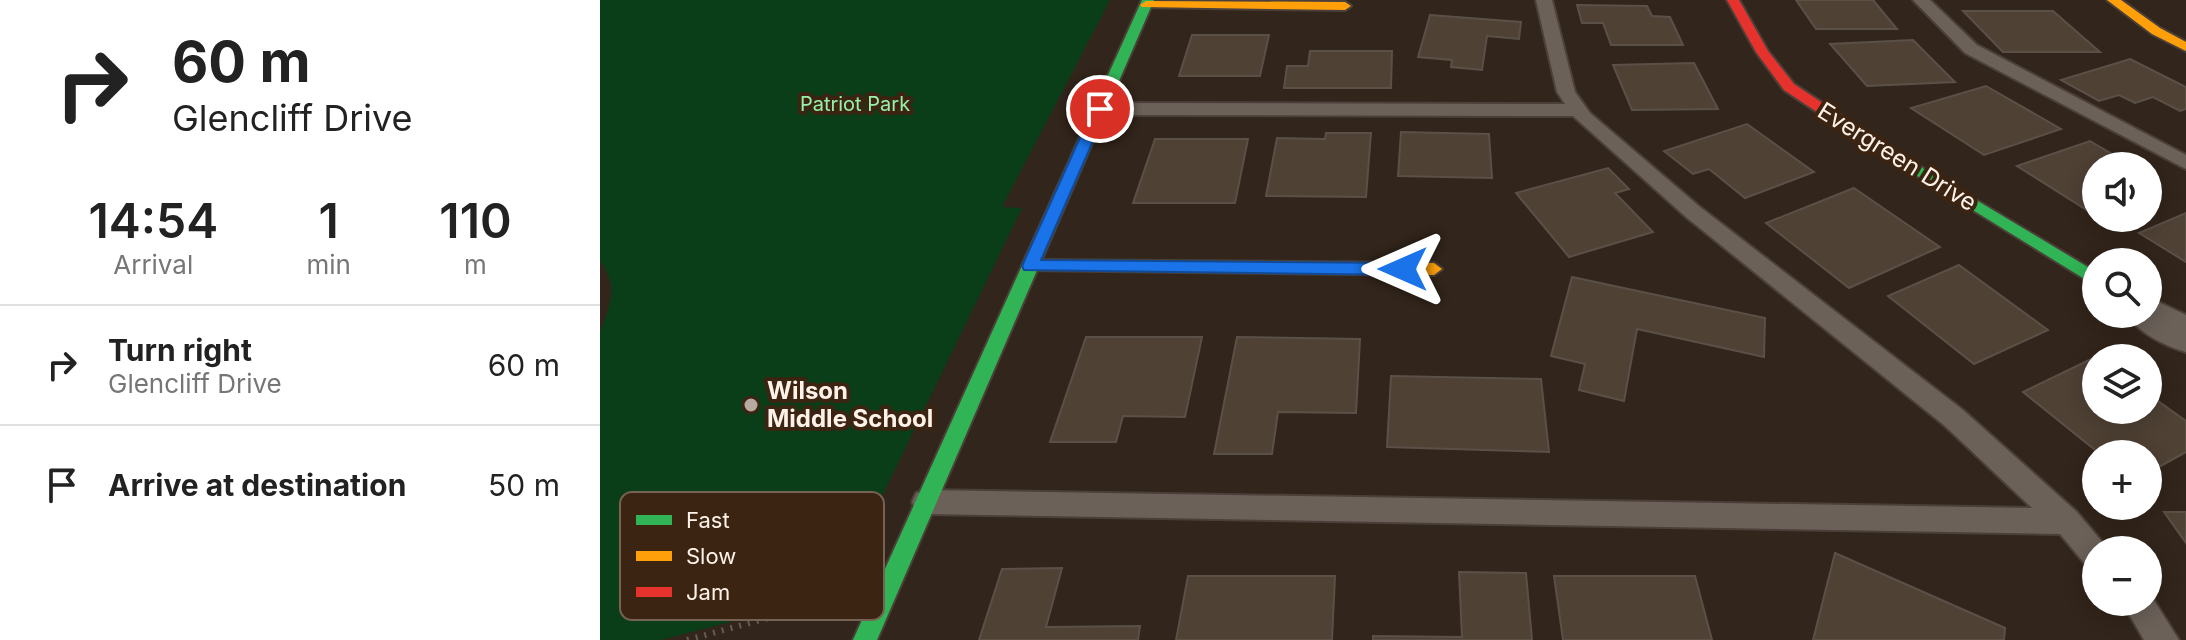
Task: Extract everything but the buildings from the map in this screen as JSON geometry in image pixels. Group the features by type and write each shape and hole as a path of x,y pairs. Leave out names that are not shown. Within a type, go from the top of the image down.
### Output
{"street":[{"name":"Evergreen Drive","path":"1733,0 1771,67 1783,83 1800,97 2082,271"},
{"path":"2113,0 2156,31 2186,47"},
{"path":"884,597 1147,2 1345,6"},
{"path":"1030,266 1434,269"},
{"path":"2162,321 2186,336"},
{"path":"865,640 874,620"}],"lane":[{"path":"1544,0 1566,92 1578,110 1693,212 1954,418 2082,538"},
{"path":"1921,0 1971,49 2186,163"},
{"path":"1100,109 1578,110"},
{"path":"926,502 2067,521"},
{"path":"2147,616 2163,640"}],"path":[{"path":"687,640 761,620"}],"green space":[{"name":"Patriot Park","path":"600,0 1110,0 1002,207 1022,208 884,492 620,492 620,620 737,620 661,640 600,640 600,332 611,287 600,261"}],"traffic: fast":[{"path":"884,597 1148,0"},
{"path":"1861,135 2082,271"},
{"path":"865,640 874,620"}],"traffic: slow":[{"path":"2113,0 2156,31 2186,47"},
{"path":"1146,5 1345,6"},
{"path":"1030,266 1434,269"}],"traffic: jam":[{"path":"1733,0 1762,52 1789,87 1861,135"}],"place":[{"name":"Wilson Middle School","path":"751,405"}],"route":[{"path":"1100,109 1030,266 1403,269"}]}
